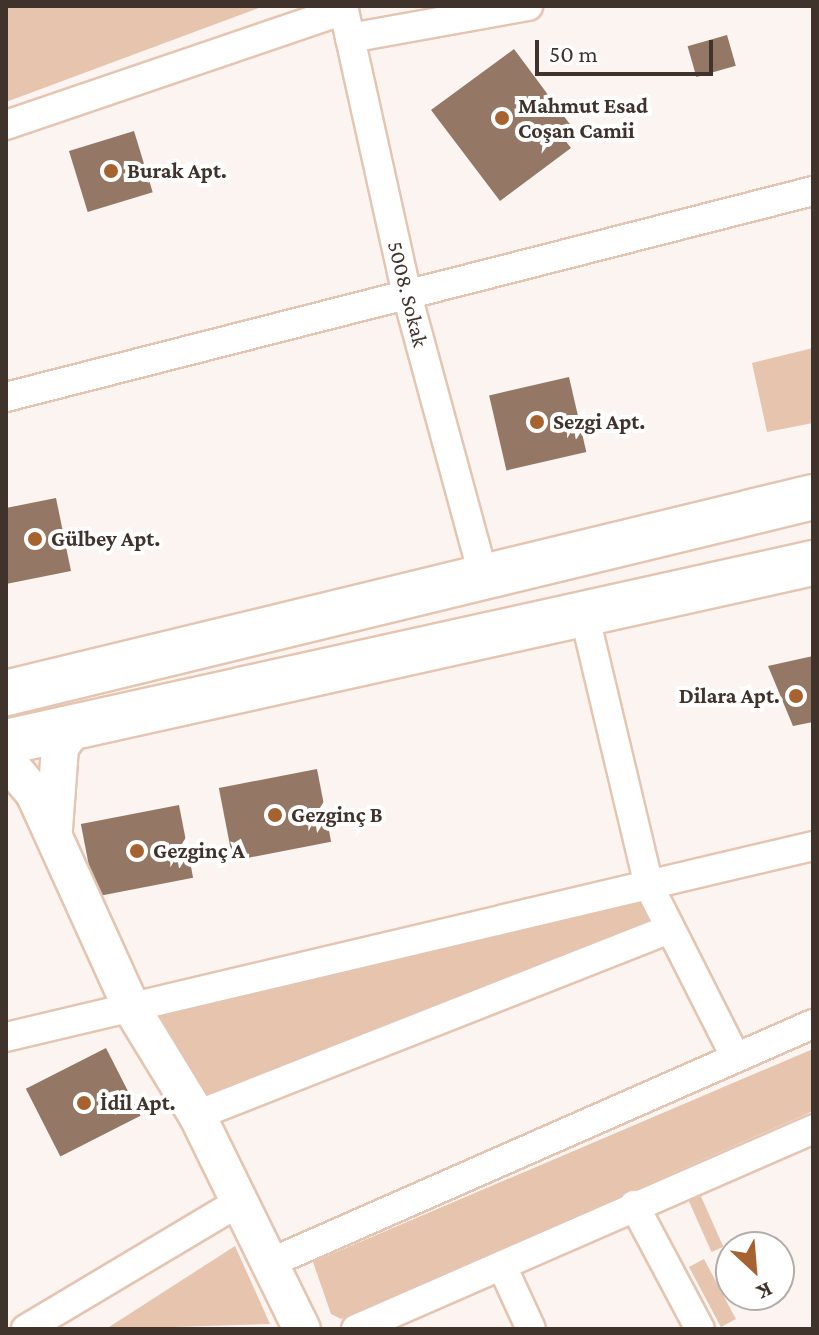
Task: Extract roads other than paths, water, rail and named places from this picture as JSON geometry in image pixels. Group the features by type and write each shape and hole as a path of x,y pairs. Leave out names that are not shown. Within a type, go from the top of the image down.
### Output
{"main road":[{"path":"6,693 813,497"},
{"path":"6,742 583,609 813,563"}],"street":[{"path":"350,38 528,6"},
{"path":"6,125 343,8"},
{"name":"5008. Sokak","path":"343,8 406,291 484,579"},
{"path":"6,397 406,291 813,191"},
{"path":"583,609 649,886 667,930 734,1054"},
{"path":"54,835 60,747 75,727"},
{"path":"6,760 54,835 131,1007 197,1115 237,1203 302,1329"},
{"path":"6,1037 813,846"},
{"path":"197,1115 667,930"},
{"path":"270,1263 734,1054 813,1024"},
{"path":"6,1056 54,1025"},
{"path":"356,1329 813,1129"},
{"path":"26,1329 237,1203"},
{"path":"634,1205 700,1329"},
{"path":"502,1266 531,1329"}],"place":[{"name":"Mahmut Esad Coşan Camii","path":"502,118"},
{"name":"Burak Apt.","path":"111,171"},
{"name":"Sezgi Apt.","path":"537,422"},
{"name":"Gülbey Apt.","path":"35,539"},
{"name":"Dilara Apt.","path":"796,696"},
{"name":"Gezginç B","path":"275,815"},
{"name":"Gezginç A","path":"137,851"},
{"name":"İdil Apt.","path":"84,1103"}]}
